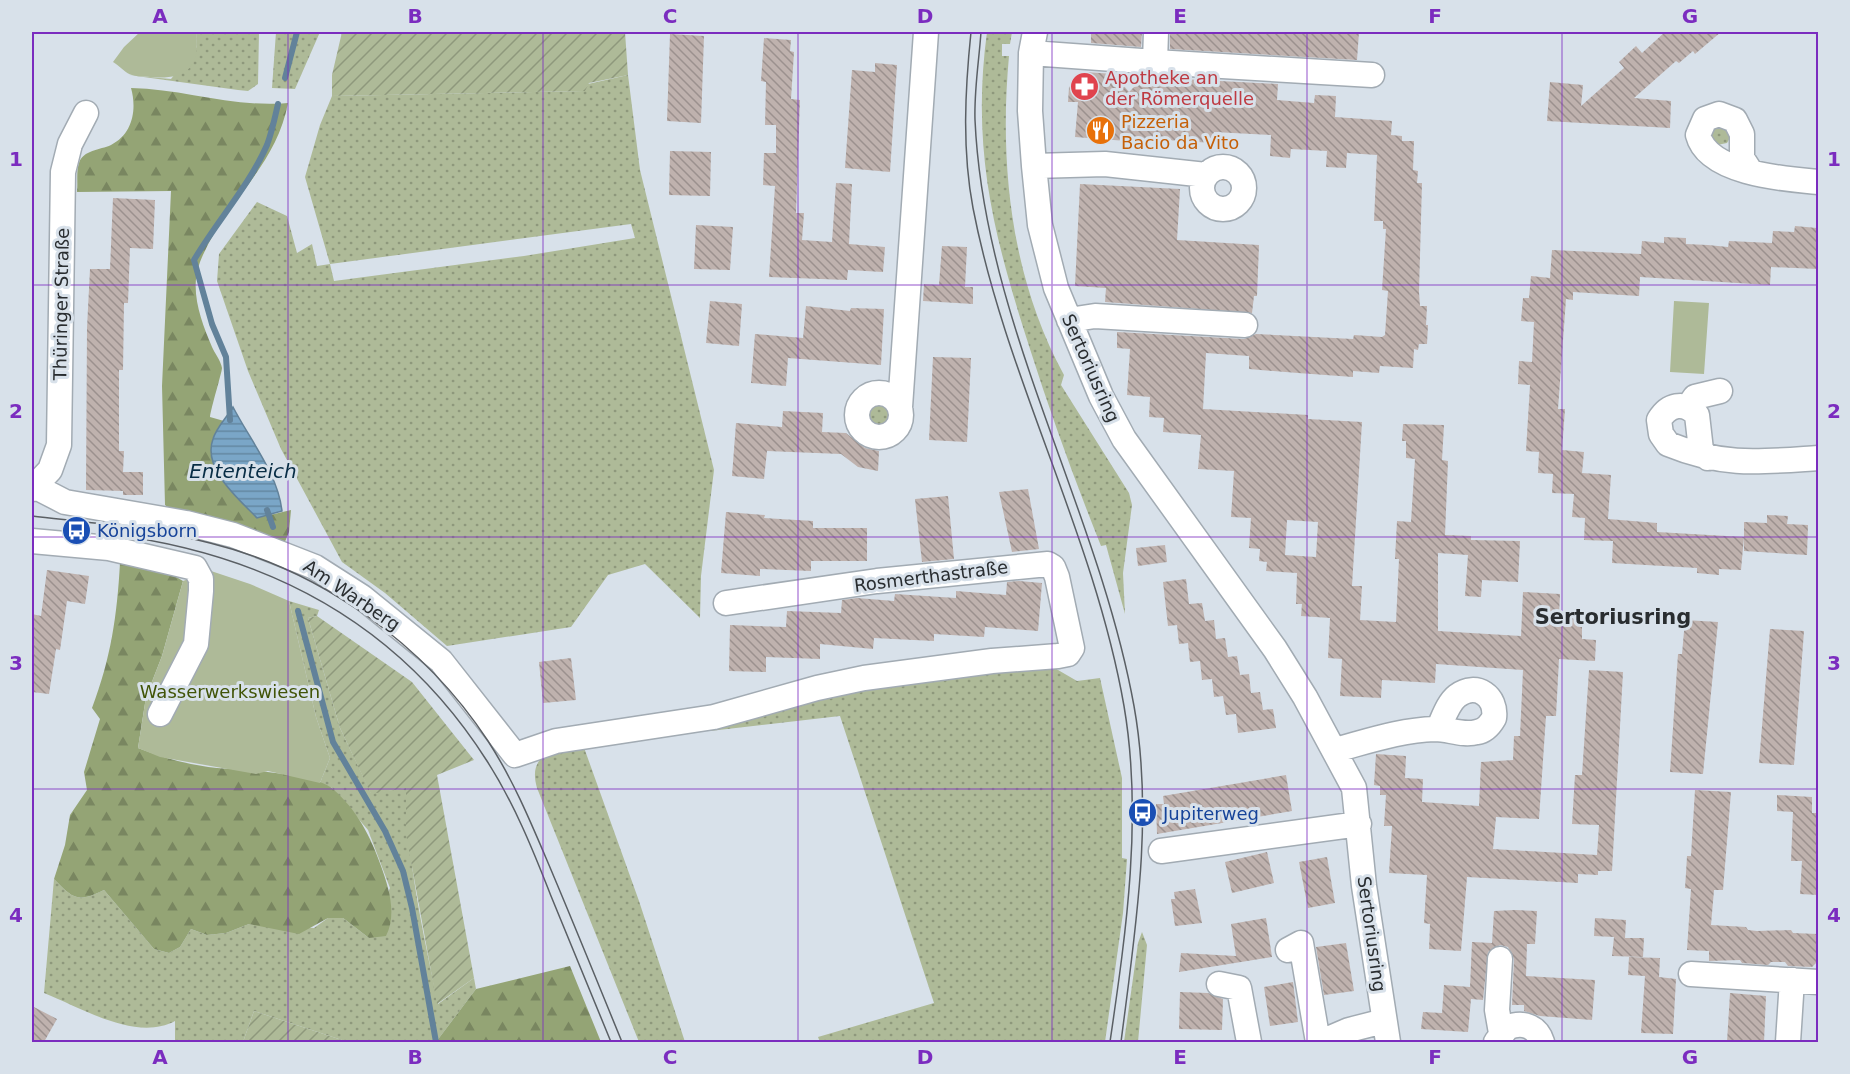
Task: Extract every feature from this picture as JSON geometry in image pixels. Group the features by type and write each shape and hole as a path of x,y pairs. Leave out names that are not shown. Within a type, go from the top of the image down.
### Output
{"street":[{"path":"900,407 926,32"},
{"path":"1155,62 1156,32"},
{"path":"1033,42 1155,62 1372,75"},
{"name":"Sertoriusring","path":"1033,42 1030,111 1034,166 1040,225 1056,288 1101,396 1124,439 1275,649 1335,750 1354,788 1364,886 1386,1032"},
{"name":"Thüringer Straße","path":"34,488 50,470 59,445 63,172 70,144 86,113"},
{"path":"1034,166 1105,164 1206,175"},
{"path":"1751,172 1771,178 1818,182"},
{"path":"1069,320 1095,316 1245,325"},
{"path":"1720,396 1706,406 1692,411 1676,405 1664,413 1659,420 1661,434 1668,444 1708,458 1760,462 1818,458"},
{"path":"1692,411 1701,450 1708,458"},
{"name":"Am Warberg","path":"34,488 65,502 233,535 315,567 362,597 441,661 515,755 556,741 714,717 817,688 864,678 962,664 1058,656 1068,654 1072,648"},
{"path":"32,541 109,548 195,568 201,579 196,644 160,714"},
{"name":"Rosmerthastraße","path":"726,603 877,581 1048,564 1053,567 1057,577 1072,648"},
{"path":"1335,750 1401,732 1438,729"},
{"path":"1161,851 1359,824"},
{"path":"1288,950 1301,943 1319,1042 1341,1032 1386,1032"},
{"path":"1498,1038 1500,959"},
{"path":"1691,974 1818,982"},
{"path":"1788,1042 1792,980"},
{"path":"1220,984 1239,988 1249,1042"},
{"path":"1498,1038 1514,1025 1521,1024 1536,1031 1542,1042"}],"green space":[{"path":"140,32 196,32 197,45 193,63 188,70 173,76 134,76 127,73 113,62 124,47"},
{"path":"196,32 259,32 258,84 248,91 129,75 171,79 197,47"},
{"path":"276,32 320,32 295,89 272,88"},
{"path":"342,32 625,32 628,75 589,83 585,91 332,96 332,75"},
{"path":"987,32 1012,32 1010,44 1002,44 1002,56 1009,56 1006,97 1008,179 1021,260 1032,299 1046,338 1064,375 1061,385 1129,493 1132,505 1123,573 1125,614 1106,545 1101,546 1046,398 1017,308 996,231 984,155 982,116"},
{"path":"628,75 640,170 714,470 701,576 700,618 645,564 608,575 571,627 447,646 385,593 342,562 281,449 248,371 217,281 219,254 257,202 287,216 297,253 312,244 317,266 330,264 305,177 320,125 332,96 584,91 588,84","holes":["631,224 635,238 524,256 334,281 330,264"]},
{"path":"131,88 170,91 248,103 288,103 282,126 272,147 210,241 200,262 196,283 200,316 222,368 210,417 224,421 213,439 270,515 291,510 289,532 284,544 178,515 165,505 162,386 171,191 77,192 79,163 84,155 111,145 129,128 134,104"},
{"path":"1724,124 1731,136 1727,143 1717,145 1709,131"},
{"path":"1674,301 1709,303 1704,374 1670,372"},
{"path":"879,402 888,406 892,415 888,424 879,428 870,424 866,415 870,406"},
{"path":"120,563 168,572 183,581 162,656 146,697 138,748 197,765 311,779 333,789 342,797 362,824 381,866 389,892 391,910 386,936 369,938 343,918 328,918 299,934 249,924 226,933 207,935 191,929 180,947 169,953 154,949 104,890 88,897 76,897 54,879 65,845 70,815 87,790 84,772 100,719 92,708 112,637"},
{"name":"Wasserwerkswiesen","path":"211,571 250,584 289,601 316,717 330,758 320,783 268,771 256,774 160,757 138,748 146,697 162,656 183,581"},
{"path":"289,601 319,610 317,616 308,618 340,728 371,793 406,788 413,870 438,1004 474,978 476,989 436,1042 348,1042 254,1011 243,1042 175,1041 175,1021 143,1028 126,1025 92,1014 44,993 54,879 76,897 88,897 104,890 154,949 169,953 180,947 191,929 207,935 226,933 249,924 314,928 328,918 343,918 369,938 390,888 368,830 332,788 320,783 330,758 316,717"},
{"path":"317,616 412,682 474,760 437,775 474,978 437,1004 406,834 406,788 371,794 340,728 308,618"},
{"path":"1046,663 1077,681 1100,678 1122,778 1122,858 1127,859 1123,913 1105,1042 820,1042 818,1037 934,1003 840,716 710,731 720,721 828,691"},
{"path":"582,742 639,901 685,1042 639,1042 537,788 535,776 540,760 553,751"},
{"path":"1142,932 1147,945 1138,1042 1124,1042 1138,943"},
{"path":"570,966 601,1042 436,1042 476,989"},
{"path":"254,1011 348,1042 243,1042"}],"water":[{"name":"Ententeich","path":"233,407 269,471 282,511 257,518 232,493 217,472 211,450 213,439"}],"building":[{"path":"1091,32 1142,32 1141,47 1091,43"},
{"path":"1170,32 1359,32 1357,60 1170,49"},
{"path":"1665,32 1721,32 1695,54 1693,51 1679,63 1676,61 1634,98 1671,101 1670,128 1547,121 1550,82 1583,85 1581,106 1624,68 1619,62 1636,46 1642,53"},
{"path":"670,34 704,36 701,123 667,121"},
{"path":"764,38 791,40 790,51 794,52 791,99 800,100 796,213 804,213 802,240 832,242 836,183 852,184 849,244 885,247 883,272 848,270 847,280 769,277 775,186 763,185 764,153 776,153 776,125 765,125 766,82 761,81"},
{"path":"875,63 897,65 890,172 845,168 852,70 875,72"},
{"path":"1085,72 1114,74 1129,92 1144,77 1278,84 1277,100 1314,103 1315,95 1336,96 1335,117 1392,121 1391,135 1402,136 1402,141 1414,141 1413,170 1418,171 1417,183 1422,183 1420,306 1427,306 1426,325 1428,325 1427,344 1419,344 1418,350 1414,349 1413,368 1380,366 1379,373 1353,371 1353,377 1249,369 1249,356 1206,353 1203,409 1308,415 1308,419 1362,422 1352,586 1362,586 1360,620 1396,622 1399,559 1395,559 1397,521 1411,522 1415,459 1406,458 1406,441 1402,441 1403,424 1444,425 1442,460 1448,461 1445,535 1471,536 1471,540 1520,541 1518,582 1482,580 1481,597 1465,596 1468,555 1438,553 1438,631 1521,636 1523,592 1560,594 1559,616 1582,617 1582,639 1596,640 1595,661 1559,659 1556,716 1546,716 1539,819 1496,817 1493,849 1597,855 1599,825 1572,824 1575,775 1582,775 1589,670 1623,672 1612,871 1598,871 1598,875 1578,874 1578,883 1467,877 1461,951 1429,949 1430,924 1424,923 1427,875 1389,873 1392,826 1384,826 1386,795 1380,795 1380,786 1374,785 1376,754 1406,756 1405,778 1423,779 1422,802 1479,806 1481,762 1513,760 1514,736 1520,736 1523,670 1436,664 1435,683 1382,680 1381,698 1340,696 1342,659 1328,658 1330,618 1301,616 1302,604 1296,604 1297,573 1266,571 1267,562 1259,561 1260,549 1249,548 1251,518 1231,517 1234,471 1198,469 1201,435 1163,432 1164,418 1149,417 1150,397 1127,395 1130,349 1117,348 1117,332 1244,339 1256,334 1353,339 1354,335 1382,337 1385,335 1388,291 1382,290 1386,229 1383,229 1383,221 1374,221 1377,155 1347,153 1346,168 1326,167 1327,151 1291,149 1290,158 1270,156 1271,135 1214,132 1213,143 1165,140 1165,144 1075,137 1078,102 1068,102 1069,87","holes":["1287,520 1318,522 1316,557 1285,555"]},
{"path":"670,151 711,152 710,196 669,195"},
{"path":"1080,184 1180,189 1177,240 1259,245 1257,296 1254,296 1252,313 1105,302 1106,288 1075,286"},
{"path":"113,198 155,200 153,249 130,248 128,303 124,303 123,370 119,370 119,451 124,451 123,472 143,472 143,495 123,495 123,491 86,490 87,328 90,269 110,269"},
{"path":"696,225 733,227 730,270 694,269"},
{"path":"1795,226 1817,228 1818,269 1771,267 1770,285 1640,277 1639,296 1573,292 1573,300 1566,299 1558,409 1565,409 1562,450 1584,452 1582,473 1611,475 1608,519 1657,523 1657,532 1744,537 1741,570 1719,569 1719,575 1697,573 1697,568 1612,563 1613,541 1584,540 1585,518 1572,517 1574,494 1552,493 1553,474 1538,473 1539,452 1526,451 1530,385 1518,384 1519,361 1532,362 1534,322 1521,321 1523,298 1529,298 1531,276 1550,278 1552,250 1641,254 1642,241 1664,243 1664,237 1686,238 1686,244 1728,247 1729,241 1772,243 1773,231 1794,232"},
{"path":"942,246 967,247 965,287 973,287 973,304 923,301 924,284 939,285"},
{"path":"710,301 742,304 739,346 706,343"},
{"path":"806,306 850,311 851,308 884,309 881,365 788,358 786,386 751,383 755,334 803,338"},
{"path":"933,357 971,358 967,442 929,440"},
{"path":"783,411 823,413 822,432 846,433 865,448 879,451 878,471 858,467 841,454 767,451 764,479 732,476 736,423 782,427"},
{"path":"1028,489 1039,549 1012,552 999,492"},
{"path":"948,496 954,559 922,562 915,499"},
{"path":"726,512 765,515 764,518 813,521 813,528 867,528 867,561 811,561 811,571 760,569 760,576 721,573"},
{"path":"1767,515 1788,516 1787,524 1808,525 1807,555 1744,551 1744,522 1767,523"},
{"path":"1165,545 1167,562 1138,566 1136,548"},
{"path":"47,570 89,576 85,604 67,601 60,650 56,649 49,694 32,692 32,614 41,616"},
{"path":"1186,579 1189,604 1202,603 1205,621 1214,620 1216,639 1225,638 1228,657 1237,656 1240,675 1249,674 1251,693 1260,692 1263,710 1273,709 1276,728 1238,733 1236,714 1226,715 1223,696 1214,697 1212,679 1202,680 1200,661 1190,662 1188,643 1179,644 1177,625 1168,626 1163,582"},
{"path":"1007,582 1042,583 1038,631 985,627 984,637 934,634 934,641 874,638 873,649 820,644 820,659 766,657 766,672 729,671 730,625 786,627 787,611 841,613 842,600 857,598 894,601 895,594 956,598 956,591 1006,595"},
{"path":"1685,620 1718,622 1703,774 1670,772 1678,654 1682,654"},
{"path":"1770,629 1804,631 1794,765 1759,763"},
{"path":"571,658 576,700 543,703 539,662"},
{"path":"1286,775 1292,811 1157,834 1156,804 1164,804 1163,796"},
{"path":"1695,790 1731,792 1723,890 1714,890 1711,925 1746,927 1748,930 1757,931 1791,930 1793,933 1818,934 1818,961 1812,967 1788,966 1785,962 1771,962 1768,965 1742,963 1740,960 1709,961 1709,951 1687,950 1691,889 1685,888 1687,856 1691,856"},
{"path":"1777,795 1812,797 1812,813 1818,813 1818,895 1800,894 1802,861 1791,861 1793,812 1777,811"},
{"path":"1267,852 1274,883 1232,893 1225,862"},
{"path":"1327,857 1335,903 1308,908 1299,862"},
{"path":"1195,889 1202,923 1175,926 1171,899 1175,899 1174,892"},
{"path":"1494,911 1537,911 1535,944 1527,944 1526,976 1595,980 1592,1020 1540,1016 1524,1011 1524,1005 1512,1005 1514,959 1508,947 1500,945 1488,952 1483,1000 1471,999 1468,1032 1421,1029 1423,1012 1442,1013 1444,985 1470,987 1472,942 1492,943"},
{"path":"1266,918 1272,957 1179,972 1181,953 1236,956 1231,924"},
{"path":"1595,918 1626,920 1625,938 1644,938 1643,957 1612,956 1614,937 1594,936"},
{"path":"1346,943 1354,991 1324,995 1316,947"},
{"path":"1629,957 1660,958 1659,977 1676,979 1673,1034 1641,1033 1645,976 1628,975"},
{"path":"1293,982 1298,1022 1270,1026 1264,987"},
{"path":"1180,992 1208,993 1223,999 1222,1030 1179,1029"},
{"path":"1730,993 1766,996 1764,1042 1727,1042"},
{"path":"32,1006 57,1019 44,1042 32,1042"}],"waterway":[{"path":"285,78 297,32"},
{"path":"230,420 226,357 212,324 194,260 260,160 269,140 278,104"},
{"path":"267,510 273,527"},
{"path":"298,611 333,742 385,831 403,871 412,908 436,1042"}],"tram line":[{"path":"971,32 967,76 966,142 973,208 1006,334 1092,580 1110,642 1124,706 1130,748 1132,790 1130,874 1122,959 1110,1042"},
{"path":"981,32 975,120 983,196 999,270 1020,343 1095,559 1117,632 1134,706 1140,748 1142,790 1140,874 1137,917 1121,1042"},
{"path":"32,516 166,533 252,556 292,572 331,593 368,616 402,644 463,706 505,769 540,843 622,1042"},
{"path":"109,534 167,544 223,559 276,578 325,604 371,634 414,671 452,713 487,761 506,793 530,844 611,1042"}],"place":[{"name":"Apotheke an der Römerquelle","path":"1084,87"},
{"name":"Pizzeria Bacio da Vito","path":"1100,131"},
{"name":"Königsborn","path":"76,530"},
{"name":"Jupiterweg","path":"1142,813"}],"district":[{"name":"Sertoriusring","path":"1613,617"}]}
